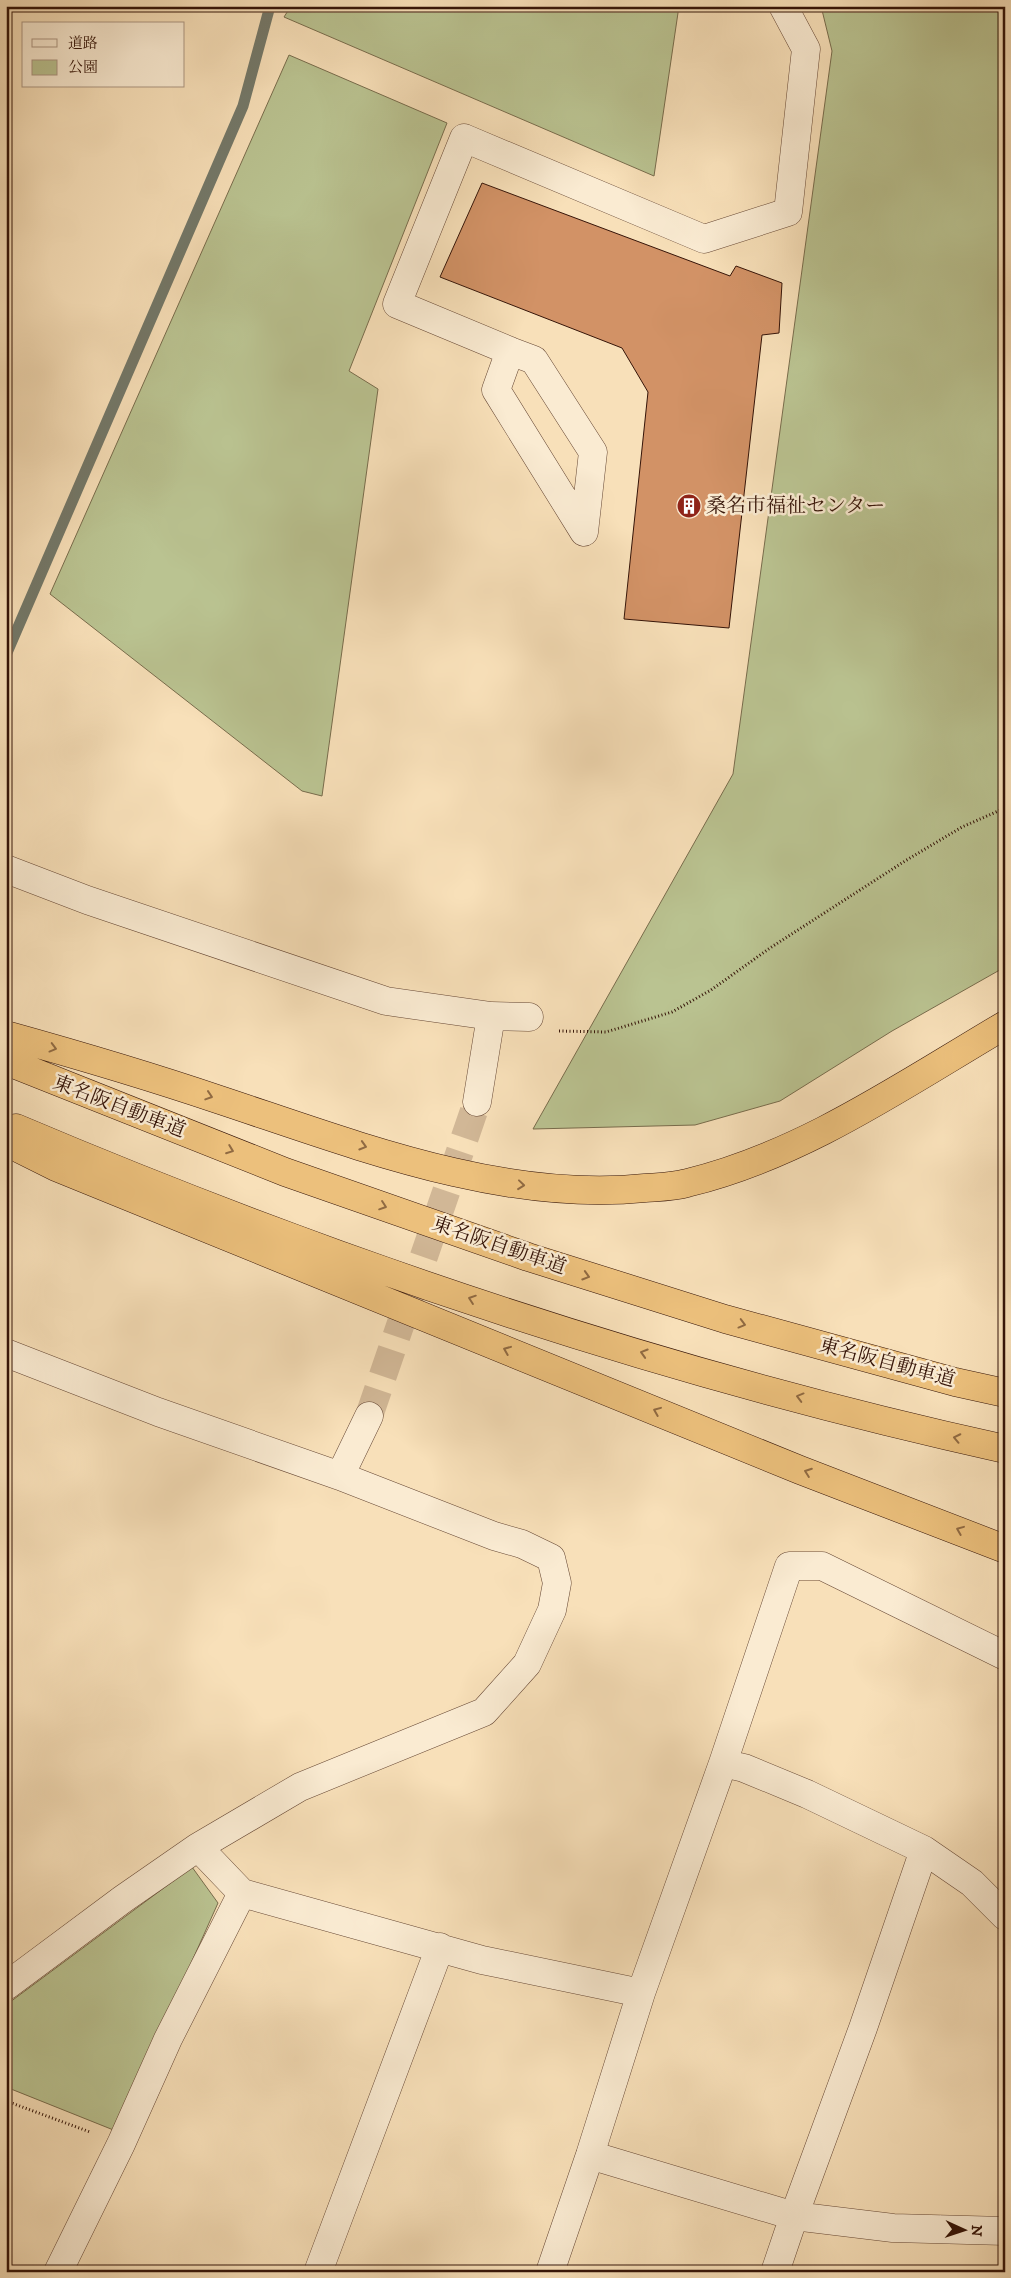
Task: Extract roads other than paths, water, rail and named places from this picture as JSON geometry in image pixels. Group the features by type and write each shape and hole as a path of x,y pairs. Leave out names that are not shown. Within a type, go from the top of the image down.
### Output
{"highway":[{"path":"6,1035 120,1066 317,1132 422,1164 506,1183 569,1190 618,1191 685,1184 782,1151 898,1091 1005,1025"},
{"name":"東名阪自動車道","path":"6,1061 285,1172 528,1257 725,1319 955,1382 1005,1393"},
{"path":"6,1124 267,1229 512,1313 710,1374 946,1436 1005,1449"},
{"path":"6,1142 74,1175 800,1470 1005,1549"}],"street":[{"path":"510,351 496,390 584,532 593,452 534,360 397,304 464,138 704,239 788,212 806,49 783,6"},
{"path":"6,869 87,900 386,1001 491,1016 529,1017"},
{"path":"477,1102 491,1016"},
{"path":"6,1353 158,1412 340,1476 494,1536 522,1544 551,1558 557,1583 552,1610 527,1664 484,1712 300,1788 198,1847 123,1899 6,1986"},
{"path":"340,1476 369,1416"},
{"path":"550,2272 590,2155 641,1993 723,1763 789,1566 822,1566 1005,1656"},
{"path":"723,1763 744,1768 807,1794 924,1850 972,1882 1005,1916"},
{"path":"198,1847 242,1893 482,1960 641,1993"},
{"path":"775,2272 863,2028 924,1850"},
{"path":"58,2272 121,2144 168,2039 242,1893"},
{"path":"318,2272 440,1947"},
{"path":"590,2155 794,2216 893,2228 1005,2231"}],"waterway":[{"path":"6,655 243,106 270,6"}],"tunnel":[{"path":"369,1416 477,1102"}],"place":[{"name":"桑名市福祉センター","path":"689,506"}]}
